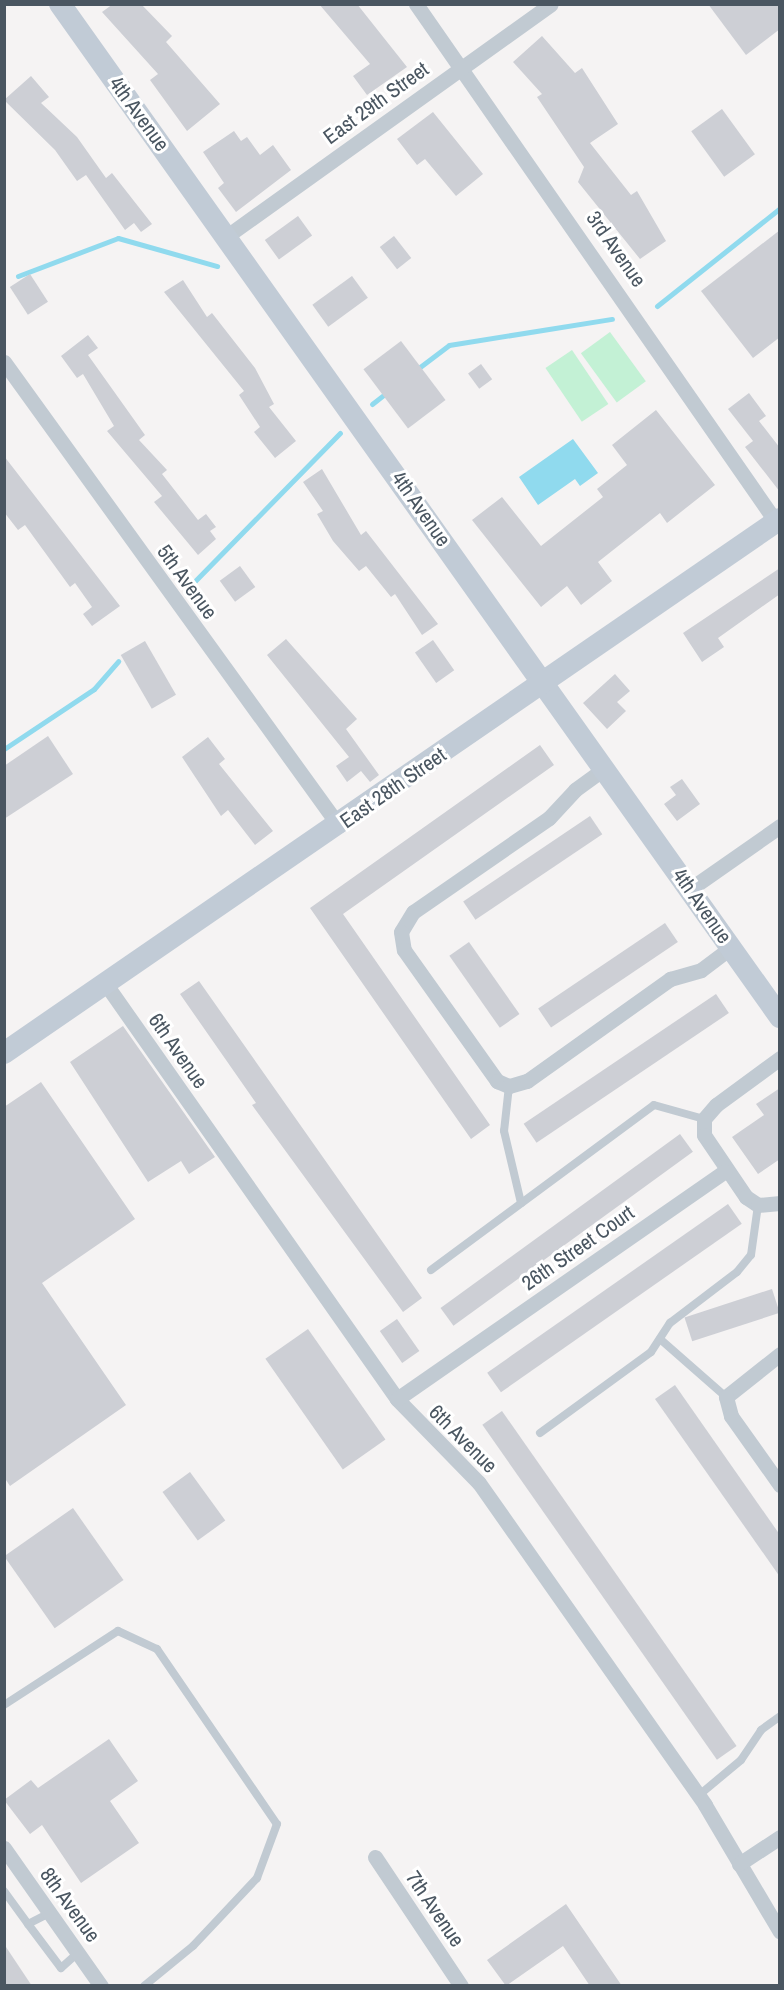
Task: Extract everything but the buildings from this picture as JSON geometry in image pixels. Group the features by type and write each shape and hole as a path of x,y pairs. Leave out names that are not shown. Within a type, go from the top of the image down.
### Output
{"main road":[{"name":"4th Avenue","path":"64,6 545,682 780,1017"},
{"name":"East 28th Street","path":"4,1053 339,826 778,520"}],"street":[{"name":"3rd Avenue","path":"416,4 778,520"},
{"name":"East 29th Street","path":"227,236 551,4"},
{"name":"5th Avenue","path":"4,362 339,826"},
{"path":"605,768 574,790 549,818 413,912 401,932 404,950 497,1081 509,1086 527,1081 670,979 701,970 730,947"},
{"path":"690,889 780,826"},
{"name":"6th Avenue","path":"105,983 397,1400 479,1483 698,1796 780,1932"},
{"path":"780,1058 704,1119 704,1135 725,1171 758,1205 780,1203"},
{"name":"26th Street Court","path":"397,1400 725,1171"},
{"path":"780,1354 726,1397 731,1416 780,1485"},
{"path":"739,1864 780,1836"},
{"name":"8th Avenue","path":"4,1848 101,1986"},
{"name":"7th Avenue","path":"375,1857 461,1986"}],"lane":[{"path":"509,1086 504,1131 521,1203"},
{"path":"431,1270 654,1105 704,1119"},
{"path":"540,1433 651,1352 670,1323 751,1255 758,1205"},
{"path":"660,1339 726,1397"},
{"path":"4,1705 118,1630 157,1649 277,1824 257,1878 193,1946 144,1986"},
{"path":"698,1796 741,1760 761,1730 780,1716"},
{"path":"4,1891 61,1968 79,1952"},
{"path":"28,1924 50,1913"}],"green space":[{"path":"610,332 646,381 617,403 581,353"},
{"path":"572,350 608,404 582,422 545,368"}],"water":[{"path":"573,439 598,473 580,486 575,479 538,505 519,477"}],"waterway":[{"path":"657,306 780,208"},
{"path":"18,276 118,238 217,266"},
{"path":"416,370 449,345 612,319"},
{"path":"372,404 385,394"},
{"path":"193,583 340,433"},
{"path":"4,749 94,689 118,661"}]}
